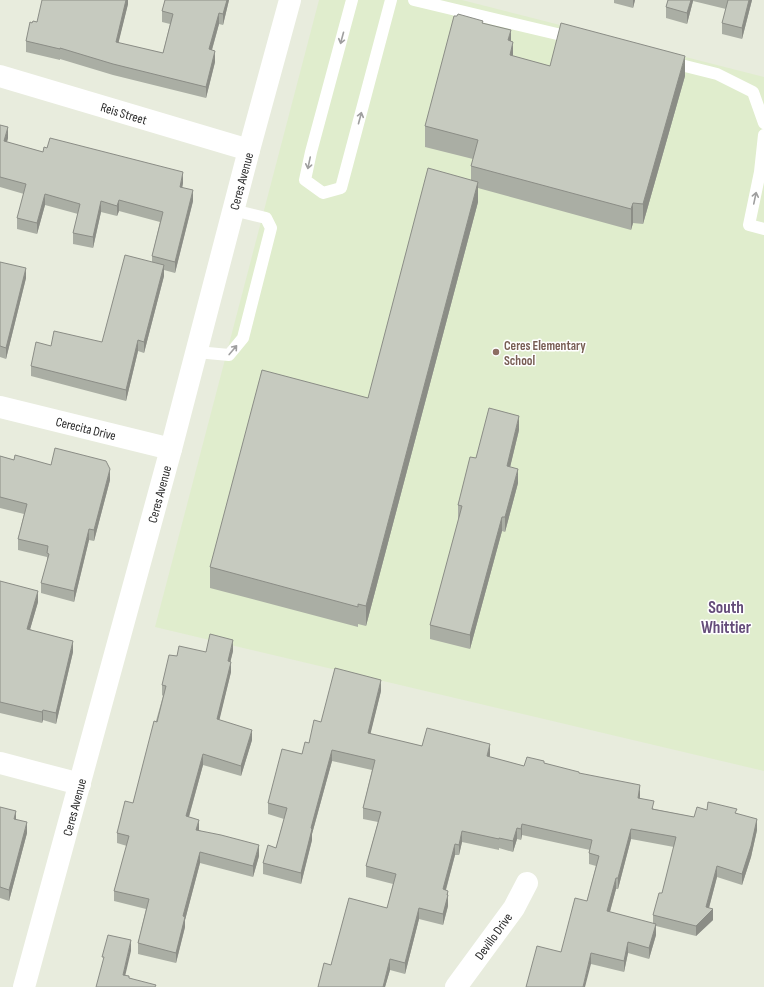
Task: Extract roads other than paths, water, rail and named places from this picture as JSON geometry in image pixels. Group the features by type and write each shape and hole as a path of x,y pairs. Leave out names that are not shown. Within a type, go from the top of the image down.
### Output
{"street":[{"name":"Ceres Avenue","path":"24,987 171,450 233,210 290,0"},
{"name":"Reis Street","path":"0,76 249,150"},
{"name":"Cerecita Drive","path":"0,406 171,450"},
{"path":"0,763 80,784"},
{"name":"Devillo Drive","path":"456,987 514,908 527,883"}],"lane":[{"path":"352,0 311,152 305,180 323,193 341,188 392,0"},
{"path":"414,0 586,41"},
{"path":"655,59 717,74 753,92 764,123"},
{"path":"764,135 762,172 749,225 764,229"},
{"path":"197,352 229,355 243,338 271,228 266,218 233,210"}],"place":[{"name":"Ceres Elementary School","path":"496,352"}],"district":[{"name":"South Whittier","path":"726,617"}]}
